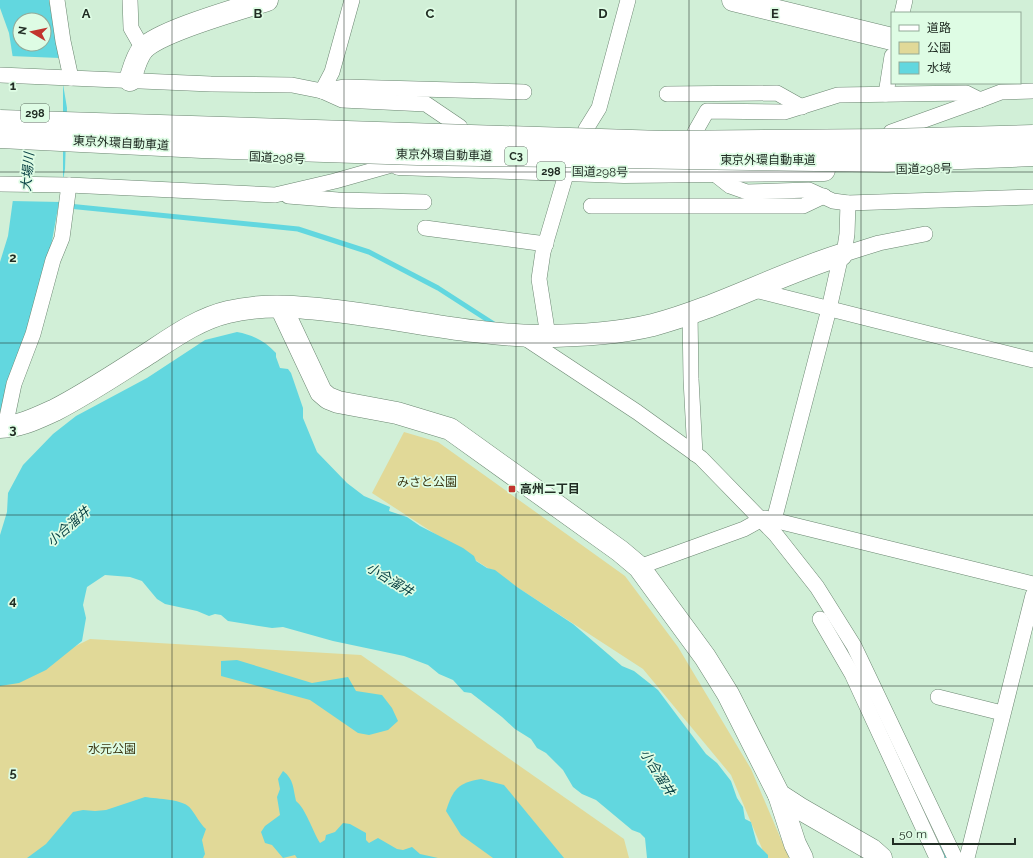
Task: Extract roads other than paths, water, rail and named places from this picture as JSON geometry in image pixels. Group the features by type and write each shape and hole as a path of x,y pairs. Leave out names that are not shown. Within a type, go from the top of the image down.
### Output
{"main road":[{"path":"130,80 135,63 143,49 163,35 267,0"},
{"path":"733,0 891,40"},
{"name":"298","path":"0,111 191,120 695,132 891,132 1033,125"},
{"name":"東京外環自動車道","path":"0,121 663,142 887,140 1033,136"},
{"name":"東京外環自動車道","path":"0,137 210,148 497,156 887,161 1033,155"},
{"name":"国道298号","path":"0,146 567,171 953,169 1033,164"},
{"path":"3,427 39,418 68,403 176,335 207,318 230,311 281,307 317,308 521,335 548,336 622,331 652,325 690,313 801,267 842,254"},
{"path":"281,307 321,392 328,398 338,402 398,413 450,429 620,551 639,567 704,657 728,694 779,795 795,844 802,858"},
{"path":"779,795 798,808 872,850 881,858"}],"street":[{"path":"57,0 63,41 71,78"},
{"path":"130,0 131,28 143,49"},
{"path":"322,91 336,59 352,0"},
{"path":"548,336 539,279 546,244 567,171 586,129 599,108 628,0"},
{"path":"902,12 905,0"},
{"path":"886,94 891,62"},
{"path":"0,76 211,84 292,85 322,91 342,100 426,104 460,127"},
{"path":"322,91 345,87 524,92"},
{"path":"891,132 1001,92 1033,91"},
{"path":"667,94 777,93 802,107"},
{"path":"695,132 707,111 784,112 838,95 966,93 980,100"},
{"path":"275,195 335,181 395,164"},
{"path":"711,171 730,186 747,192 809,190 833,201 848,203 1033,197"},
{"path":"0,184 69,185 275,195 338,200 424,202"},
{"path":"3,427 14,384 33,334 53,260 62,238 69,185"},
{"path":"591,206 803,206 824,196"},
{"path":"766,519 829,309 847,234 848,203"},
{"path":"425,228 546,244"},
{"path":"842,254 879,243 925,234"},
{"path":"750,288 1033,360"},
{"path":"690,313 690,379 695,454"},
{"path":"521,335 637,412 695,454 766,519 817,587 854,646 955,858"},
{"path":"639,567 744,529 766,519 1033,584"},
{"path":"967,858 1002,713 1033,595"},
{"path":"820,619 852,674 937,858"},
{"path":"938,697 1002,713"}],"water":[{"name":"大場川","path":"0,0 49,0 51,12 12,12 12,52 52,52 52,18 67,108 65,169 52,241 22,346 0,413 0,262 8,236 17,170 21,110 9,33 0,8"},
{"name":"小合溜井","path":"237,332 253,337 268,345 276,353 280,368 288,369 291,373 303,408 303,418 317,452 347,483 364,496 390,507 389,511 407,517 420,526 463,548 474,556 476,561 487,568 495,570 517,587 573,624 622,666 634,671 658,690 706,754 717,763 731,781 737,798 743,807 745,819 751,822 757,844 768,855 768,858 647,858 645,838 640,833 632,830 596,800 582,794 573,787 563,770 546,753 537,748 531,739 515,729 471,693 464,692 453,680 439,674 428,665 404,656 333,641 283,627 272,628 228,621 221,615 215,614 209,616 197,611 165,604 157,599 142,581 130,577 105,575 87,587 83,605 86,618 82,641 46,670 19,683 0,686 0,535 7,512 8,493 23,465 53,434 76,416 147,378 205,340"},
{"path":"237,660 312,683 348,677 356,691 382,695 392,708 398,721 388,730 369,735 358,733 310,700 221,676 221,661"},
{"path":"283,771 289,777 296,801 306,814 320,843 325,840 326,835 335,832 343,823 350,824 366,833 366,840 369,843 378,838 397,849 403,850 412,847 420,854 438,858 297,858 295,855 283,858 272,845 265,843 261,832 265,826 280,815 277,797 280,789 278,779"},
{"path":"481,779 504,785 564,858 493,858 461,835 446,811 451,797 462,785"},
{"path":"145,797 177,801 183,803 191,809 206,829 202,840 205,854 203,858 27,858 46,844 73,812 83,810 106,810"}],"waterway":[{"path":"68,206 298,229 369,252 438,288 497,326"},
{"path":"941,848 945,858"}],"place":[{"name":"高州二丁目","path":"512,489"}],"park label":[{"name":"みさと公園","path":"427,482"},
{"name":"水元公園","path":"112,749"}]}
